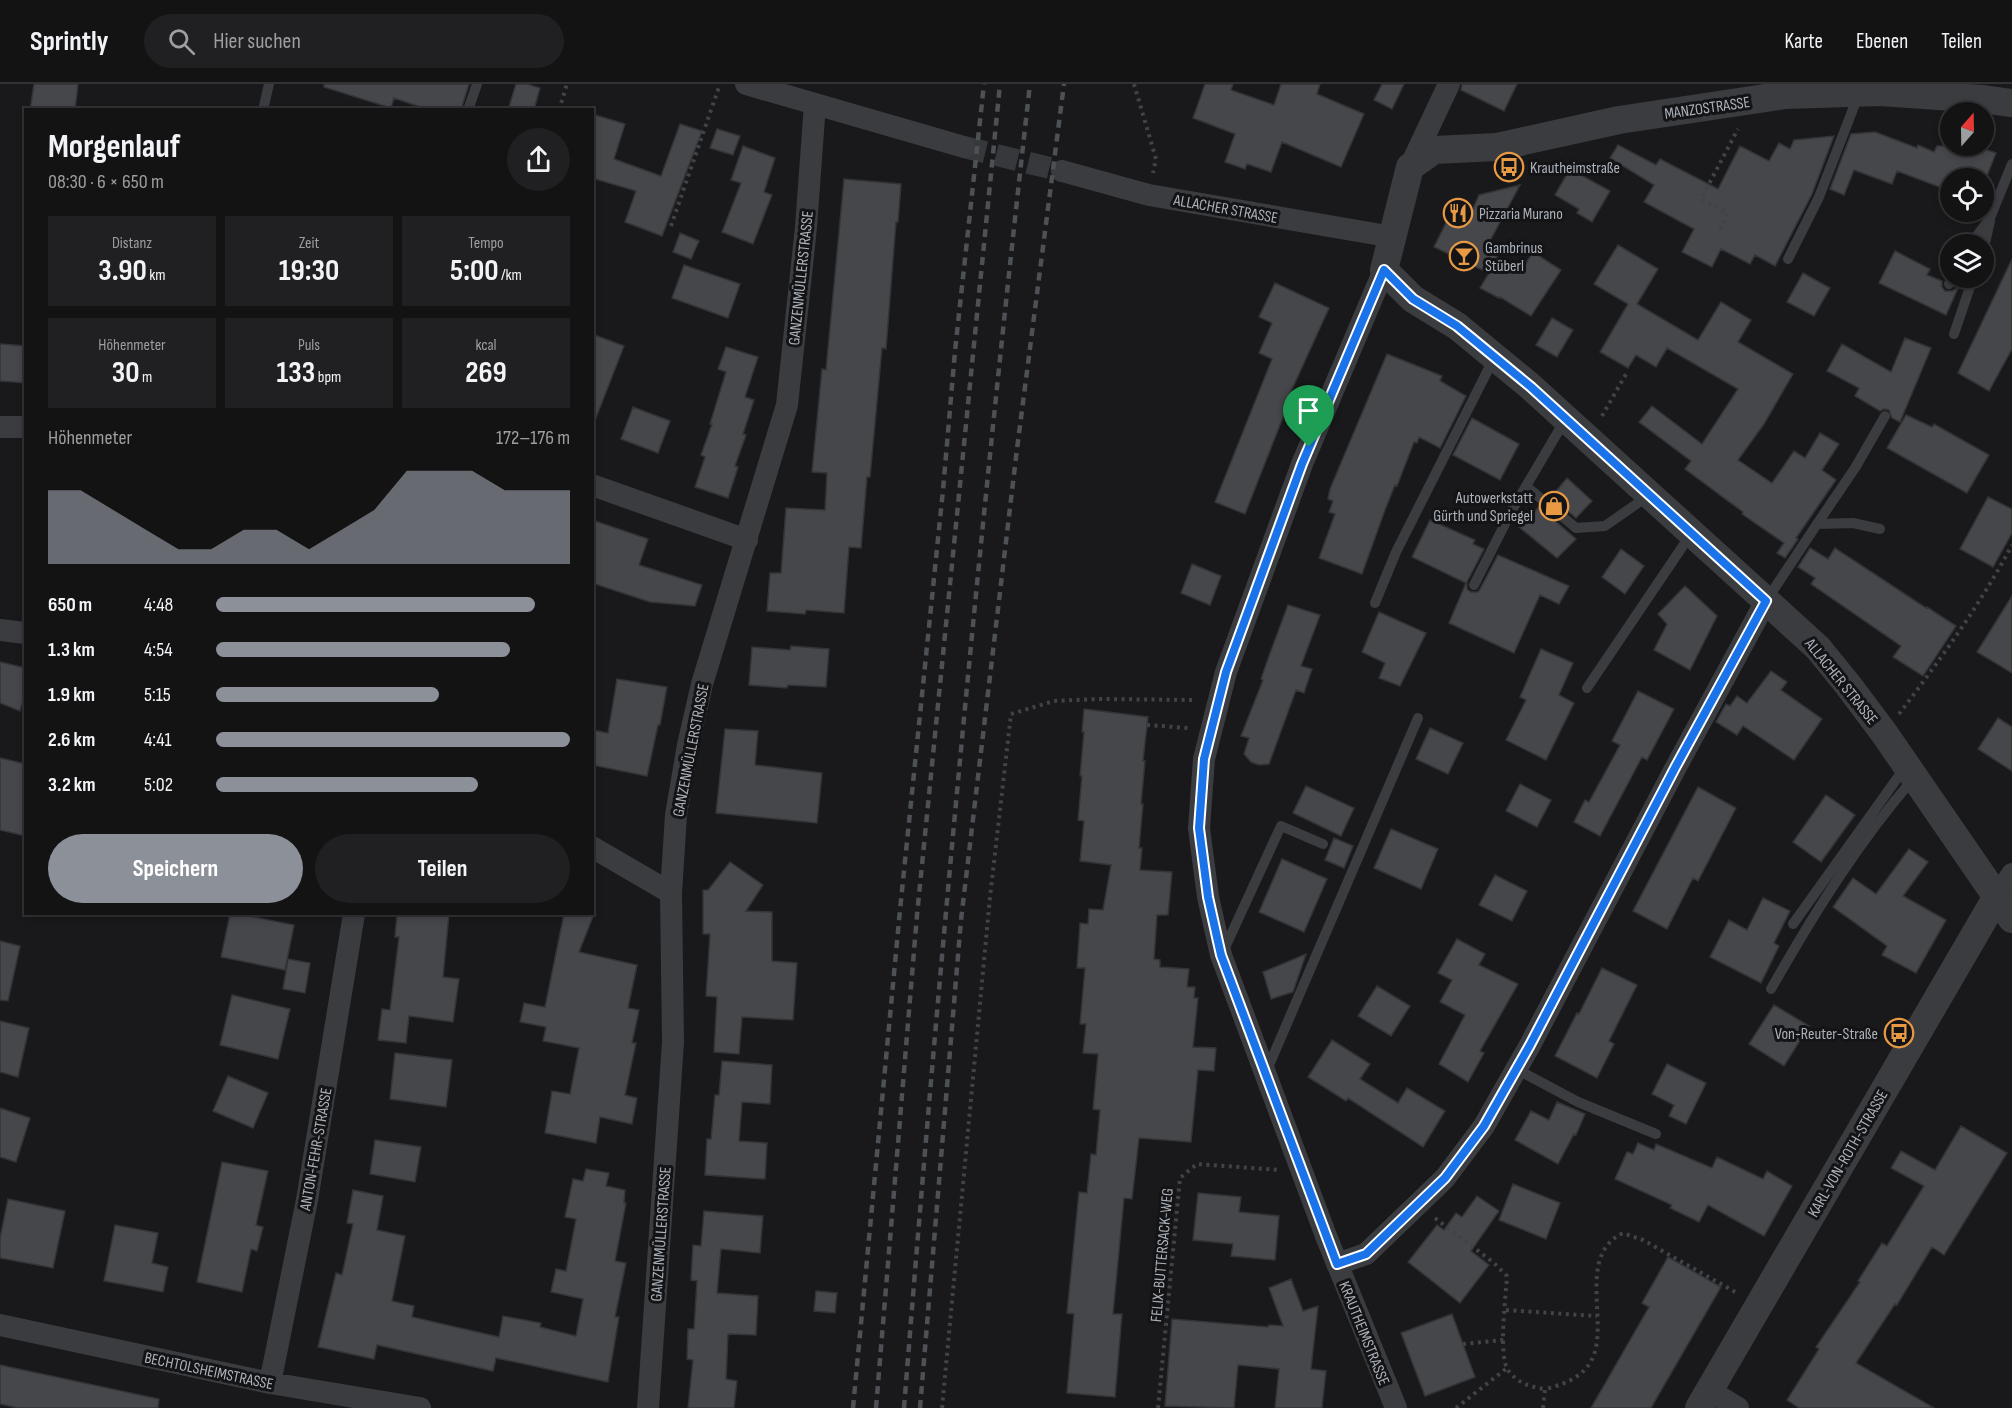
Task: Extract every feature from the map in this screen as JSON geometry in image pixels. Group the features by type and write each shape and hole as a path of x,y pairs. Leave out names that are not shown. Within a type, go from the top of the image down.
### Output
{"street":[{"path":"746,84 964,147"},
{"path":"1384,270 1410,167 1449,84"},
{"name":"MANZOSTRASSE","path":"1410,167 1434,150 1497,147 1619,120 1785,95 1983,91 2012,103"},
{"name":"GANZENMÜLLERSTRASSE","path":"648,1408 673,1042 671,893 676,814 702,684 787,405 806,227 815,104"},
{"name":"ALLACHER STRASSE","path":"1062,171 1149,195 1393,237"},
{"name":"ALLACHER STRASSE","path":"1384,270 1413,299 1457,326 1566,418 1818,648 1884,734 2004,909"},
{"name":"KRAUTHEIMSTRASSE","path":"1384,270 1302,464 1226,672 1204,759 1199,828 1208,897 1221,955 1337,1264 1396,1408"},
{"path":"0,427 24,427"},
{"path":"594,486 747,540"},
{"path":"1337,1264 1366,1254 1445,1178 1484,1126 1766,601"},
{"path":"0,630 24,633"},
{"path":"594,849 671,893"},
{"path":"2004,909 2012,874"},
{"name":"KARL-VON-ROTH-STRASSE","path":"1704,1400 1759,1305 2004,909"},
{"name":"ANTON-FEHR-STRASSE","path":"270,1383 307,1200 354,915"},
{"name":"BECHTOLSHEIMSTRASSE","path":"0,1325 270,1383 420,1408"},
{"path":"1704,1400 1738,1408"}],"lane":[{"path":"263,108 269,84"},
{"path":"469,108 477,84"},
{"path":"1788,259 1819,197 1859,93"},
{"path":"1994,208 2012,164"},
{"path":"1954,334 1970,288"},
{"path":"1375,603 1396,552 1495,357"},
{"path":"1766,601 1855,468 1885,416"},
{"path":"1473,585 1526,486 1566,418"},
{"path":"1526,486 1576,528 1605,526 1650,495"},
{"path":"1817,524 1853,523 1880,529"},
{"path":"1587,688 1691,533"},
{"path":"1265,1075 1418,718"},
{"path":"1793,924 1910,771"},
{"path":"1771,989 1845,866 1886,810 1910,771"},
{"path":"1221,955 1281,826 1323,844"},
{"path":"1516,1069 1578,1102 1656,1134"}],"path":[{"path":"560,108 567,84"},
{"path":"671,226 720,84"},
{"path":"1134,84 1156,159 1149,195"},
{"path":"1720,230 1728,213 1701,199 1754,100"},
{"path":"1599,422 1626,374"},
{"path":"1884,734 1932,671 1993,581 2012,545"},
{"path":"942,1408 990,897 1011,714 1054,701 1176,698 1218,702"},
{"path":"1147,725 1196,729"},
{"name":"FELIX-BUTTERSACK-WEG","path":"1158,1408 1180,1178 1197,1164 1284,1170"},
{"path":"1417,1205 1494,1263 1507,1276 1504,1340 1507,1368 1516,1380 1531,1387 1545,1389 1560,1385 1574,1379 1592,1361 1596,1346 1598,1267 1611,1238 1623,1233 1643,1240 1759,1305"},
{"path":"1506,1310 1597,1316"},
{"path":"1463,1344 1504,1340"},
{"path":"1456,1408 1507,1368"},
{"path":"1543,1408 1545,1389"}],"building":[{"path":"34,84 78,84 75,108 30,108"},
{"path":"324,84 469,84 462,108 423,108 394,98 391,108 324,87"},
{"path":"516,84 527,84 540,88 535,108 509,108"},
{"path":"1205,84 1233,84 1231,90 1274,105 1281,84 1320,84 1317,94 1364,114 1341,167 1282,142 1271,172 1247,164 1245,169 1225,162 1235,134 1193,118"},
{"path":"1382,84 1404,84 1392,109 1374,100"},
{"path":"1462,84 1517,84 1504,111 1461,90"},
{"path":"594,115 625,124 614,159 661,176 680,124 702,131 662,236 625,222 636,191 594,179"},
{"path":"717,129 740,136 733,155 710,148"},
{"path":"1875,132 1934,152 1937,146 1940,146 1940,156 1994,156 1994,152 1996,153 1990,168 1940,168 1940,187 1897,171 1892,184 1854,170 1844,195 1830,189 1851,134"},
{"path":"1834,136 1812,194 1775,266 1755,255 1750,264 1721,249 1712,267 1682,252 1694,229 1644,202 1654,185 1610,158 1618,145 1656,165 1660,159 1718,189 1740,146 1769,161 1779,143 1790,149 1794,140"},
{"path":"743,146 775,158 764,192 772,195 753,244 722,232 741,183 731,180"},
{"path":"1570,169 1610,191 1592,222 1577,213 1579,209 1555,195"},
{"path":"844,179 901,184 886,349 882,348 861,548 849,547 844,613 806,610 805,614 767,611 770,573 781,573 786,508 825,510 827,473 812,472 822,369 826,370"},
{"path":"1520,185 1487,251 1521,271 1533,252 1561,270 1531,316 1480,288 1489,273 1434,247 1457,201 1473,209 1479,195"},
{"path":"680,233 699,241 691,259 673,252"},
{"path":"1618,245 1658,269 1637,304 1698,340 1721,302 1751,320 1738,342 1793,374 1764,424 1738,460 1772,483 1794,451 1805,458 1820,433 1839,444 1822,470 1836,480 1785,558 1777,553 1784,543 1742,514 1743,512 1685,469 1691,461 1639,422 1652,406 1702,444 1738,389 1667,348 1656,367 1636,355 1628,368 1600,352 1628,304 1594,284"},
{"path":"1895,251 1930,269 1927,275 1940,280 1940,288 1945,291 1958,288 1946,315 1879,283"},
{"path":"2012,259 2012,349 1989,391 1958,373"},
{"path":"684,265 740,284 728,318 672,298"},
{"path":"1803,273 1830,288 1814,316 1787,302"},
{"path":"1275,283 1329,308 1289,396 1291,397 1245,514 1215,502 1272,359 1259,353 1272,323 1259,317"},
{"path":"1552,318 1573,330 1557,357 1536,345"},
{"path":"594,335 624,346 594,423"},
{"path":"1905,338 1931,348 1900,422 1892,418 1889,410 1880,411 1855,396 1859,388 1827,371 1842,344 1891,372"},
{"path":"0,344 24,346 24,383 0,381"},
{"path":"726,347 758,357 745,397 754,400 743,434 746,435 735,466 738,467 728,498 695,487 705,457 701,455 726,372 718,369"},
{"path":"1387,354 1442,376 1440,381 1466,396 1440,448 1419,437 1417,443 1414,442 1385,510 1362,574 1319,558 1335,514 1329,512 1333,501 1328,499 1330,489"},
{"path":"633,407 670,421 658,453 621,439"},
{"path":"1906,415 1932,427 1934,424 1989,455 1967,493 1887,448"},
{"path":"1472,418 1519,444 1500,480 1453,455"},
{"path":"1567,478 1592,501 1576,518 1551,497"},
{"path":"1988,497 2012,509 2012,533 1993,567 1960,549"},
{"path":"1539,507 1576,539 1557,558 1519,527"},
{"path":"1430,520 1475,540 1473,544 1484,549 1467,582 1467,589 1471,592 1478,592 1498,555 1569,586 1559,604 1540,595 1514,653 1449,623 1466,583 1412,557"},
{"path":"594,521 648,539 639,565 702,585 695,606 650,602 594,584"},
{"path":"1810,548 1828,559 1835,548 1956,626 1923,676 1893,657 1901,646 1811,584 1815,578 1798,567"},
{"path":"1621,549 1644,566 1625,594 1602,577"},
{"path":"1192,564 1221,576 1210,605 1181,593"},
{"path":"1685,586 1717,616 1690,670 1654,650 1667,624 1658,614"},
{"path":"2012,596 2012,673 1977,652"},
{"path":"1288,605 1320,615 1301,666 1312,669 1304,693 1296,690 1269,764 1259,765 1251,762 1244,754 1249,738 1241,736"},
{"path":"1379,612 1426,633 1400,686 1379,678 1385,663 1362,652"},
{"path":"791,646 829,649 826,687 788,685 787,688 749,685 752,647 790,650"},
{"path":"1541,649 1573,663 1559,695 1574,703 1546,760 1506,740 1526,700 1520,697"},
{"path":"0,662 24,668 24,697 20,711 0,703"},
{"path":"1771,671 1787,682 1781,690 1822,719 1794,760 1743,726 1737,735 1716,722 1726,704 1730,706 1737,696 1747,703"},
{"path":"617,679 667,687 647,776 594,765 594,730 608,733"},
{"path":"1638,691 1674,709 1647,760 1642,757 1600,836 1574,822 1585,800 1589,802 1620,745 1612,741"},
{"path":"1084,709 1148,717 1143,761 1145,761 1141,804 1143,804 1139,848 1142,848 1140,870 1172,872 1168,915 1157,915 1154,959 1160,960 1160,967 1189,969 1187,987 1195,987 1194,998 1198,998 1193,1047 1216,1048 1214,1071 1198,1070 1191,1142 1139,1138 1132,1199 1124,1198 1113,1314 1122,1314 1115,1397 1067,1393 1074,1314 1067,1313 1079,1192 1087,1193 1091,1154 1096,1155 1100,1110 1093,1109 1098,1054 1083,1053 1086,1024 1080,1024 1085,968 1077,968 1080,923 1088,924 1089,909 1103,910 1111,865 1080,861 1084,821 1078,820"},
{"path":"1998,718 2012,727 2012,771 1978,749"},
{"path":"1430,728 1463,743 1448,774 1416,759"},
{"path":"725,729 758,731 755,765 822,773 817,823 716,813"},
{"path":"0,758 24,764 24,836 0,830"},
{"path":"1520,784 1551,800 1537,827 1506,811"},
{"path":"1306,786 1354,808 1341,836 1293,813"},
{"path":"1698,787 1736,808 1698,881 1693,878 1667,929 1633,911"},
{"path":"1826,795 1855,815 1821,862 1793,842"},
{"path":"1391,829 1438,849 1421,889 1374,868"},
{"path":"1334,838 1353,846 1344,868 1325,860"},
{"path":"1909,849 1928,862 1903,896 1946,920 1916,973 1882,955 1887,946 1833,907 1853,878 1876,894"},
{"path":"1282,859 1327,879 1304,932 1259,912"},
{"path":"730,862 763,885 746,911 772,912 772,961 797,963 793,1020 742,1017 739,1054 714,1052 717,997 706,996 710,934 703,934 703,890 708,890"},
{"path":"1495,875 1527,891 1512,921 1479,905"},
{"path":"1763,898 1790,911 1774,943 1779,946 1761,983 1710,957 1729,920 1747,930"},
{"path":"230,915 244,915 294,925 285,970 221,957"},
{"path":"397,915 449,915 443,977 459,979 453,1022 409,1016 406,1043 378,1040 382,1009 390,1010 399,937 395,937"},
{"path":"564,915 594,915 579,952 637,965 628,1008 639,1010 632,1043 636,1043 625,1095 637,1098 632,1124 600,1117 596,1143 545,1133 552,1091 570,1094 579,1048 543,1041 546,1027 520,1022 524,1003 545,1007"},
{"path":"1457,939 1485,954 1479,965 1518,984 1480,1051 1484,1053 1468,1082 1439,1064 1465,1015 1440,1002 1452,980 1438,973"},
{"path":"0,941 20,946 8,1001 0,1000"},
{"path":"1306,954 1293,992 1271,999 1263,972"},
{"path":"288,959 310,963 305,993 283,989"},
{"path":"1602,968 1637,985 1609,1041 1614,1044 1597,1078 1555,1056"},
{"path":"1377,986 1410,1006 1391,1036 1358,1016"},
{"path":"232,995 290,1009 278,1059 220,1045"},
{"path":"1774,1005 1809,1026 1784,1066 1749,1044"},
{"path":"0,1021 29,1028 18,1077 0,1072"},
{"path":"1332,1040 1370,1064 1360,1079 1398,1103 1407,1088 1445,1111 1423,1147 1348,1098 1346,1101 1308,1077"},
{"path":"395,1053 452,1060 446,1107 390,1099"},
{"path":"722,1061 772,1065 770,1104 742,1102 739,1141 767,1143 765,1179 705,1175 707,1139 711,1139 715,1095 719,1095"},
{"path":"1667,1064 1706,1083 1686,1124 1669,1116 1674,1105 1652,1094"},
{"path":"228,1076 268,1093 253,1128 213,1111"},
{"path":"1557,1102 1585,1114 1576,1135 1574,1134 1558,1164 1515,1140 1531,1111 1549,1120"},
{"path":"0,1108 30,1118 16,1162 0,1157"},
{"path":"1961,1126 2007,1153 1944,1255 1932,1247 1897,1305 1895,1304 1856,1363 1934,1408 1799,1408 1787,1400 1819,1349 1816,1347 1860,1282 1858,1281 1882,1243 1887,1246 1924,1186 1891,1168 1901,1151 1935,1170"},
{"path":"375,1140 421,1147 415,1182 370,1174"},
{"path":"1638,1143 1654,1150 1656,1144 1712,1168 1717,1157 1763,1179 1767,1171 1792,1186 1764,1236 1708,1205 1699,1222 1670,1208 1672,1205 1615,1179 1627,1152 1633,1154"},
{"path":"222,1162 268,1171 256,1225 263,1227 257,1251 251,1249 242,1292 197,1282"},
{"path":"586,1169 609,1173 606,1186 625,1190 624,1203 626,1203 615,1261 626,1263 615,1317 619,1317 608,1382 496,1358 493,1371 377,1345 374,1359 318,1347 336,1273 342,1275 353,1224 347,1223 353,1190 383,1196 377,1230 405,1236 392,1301 414,1306 412,1317 499,1337 503,1316 541,1323 540,1327 576,1336 583,1299 551,1292 556,1269 566,1271 576,1219 565,1217 573,1179 583,1181"},
{"path":"1513,1184 1560,1203 1546,1239 1499,1220"},
{"path":"1198,1193 1241,1197 1239,1212 1279,1216 1275,1260 1231,1256 1233,1244 1193,1240"},
{"path":"1477,1196 1499,1211 1471,1251 1489,1265 1460,1303 1408,1262 1437,1225 1444,1230 1456,1213 1462,1217"},
{"path":"8,1199 65,1211 53,1268 0,1258 0,1238"},
{"path":"704,1211 763,1216 760,1253 721,1249 717,1293 758,1296 756,1335 728,1334 726,1379 737,1381 734,1408 688,1408 693,1360 687,1359 688,1329 694,1329 697,1281 691,1280 693,1245 701,1246"},
{"path":"115,1225 158,1233 152,1263 168,1267 163,1292 104,1281"},
{"path":"1668,1257 1721,1287 1651,1408 1591,1408 1649,1307 1642,1303"},
{"path":"1291,1279 1303,1311 1318,1306 1311,1369 1326,1371 1322,1408 1275,1408 1279,1369 1238,1365 1234,1408 1165,1406 1172,1319 1268,1327 1269,1325 1283,1326 1269,1288"},
{"path":"816,1291 837,1293 835,1313 814,1311"},
{"path":"1452,1314 1475,1377 1425,1396 1401,1333"},
{"path":"0,1365 159,1399 158,1408 18,1408 0,1404"}],"tunnel":[{"path":"964,147 1062,171"}],"railway":[{"path":"853,1408 955,351 984,84"},
{"path":"876,1408 917,915 1000,84"},
{"path":"904,1408 961,746 1030,84"},
{"path":"920,1408 961,920 1017,449 1064,84"}],"place":[{"name":"Krautheimstraße","path":"1509,167"},
{"name":"Pizzaria Murano","path":"1458,213"},
{"name":"Gambrinus Stüberl","path":"1464,256"},
{"name":"Autowerkstatt Gürth und Spriegel","path":"1554,506"},
{"name":"Von-Reuter-Straße","path":"1899,1033"}],"route":[{"path":"1384,270 1413,299 1457,326 1531,387 1766,601 1676,766 1530,1045 1484,1126 1445,1178 1366,1254 1337,1264 1221,955 1208,897 1199,828 1204,759 1226,672 1309,447 1384,270"}]}
